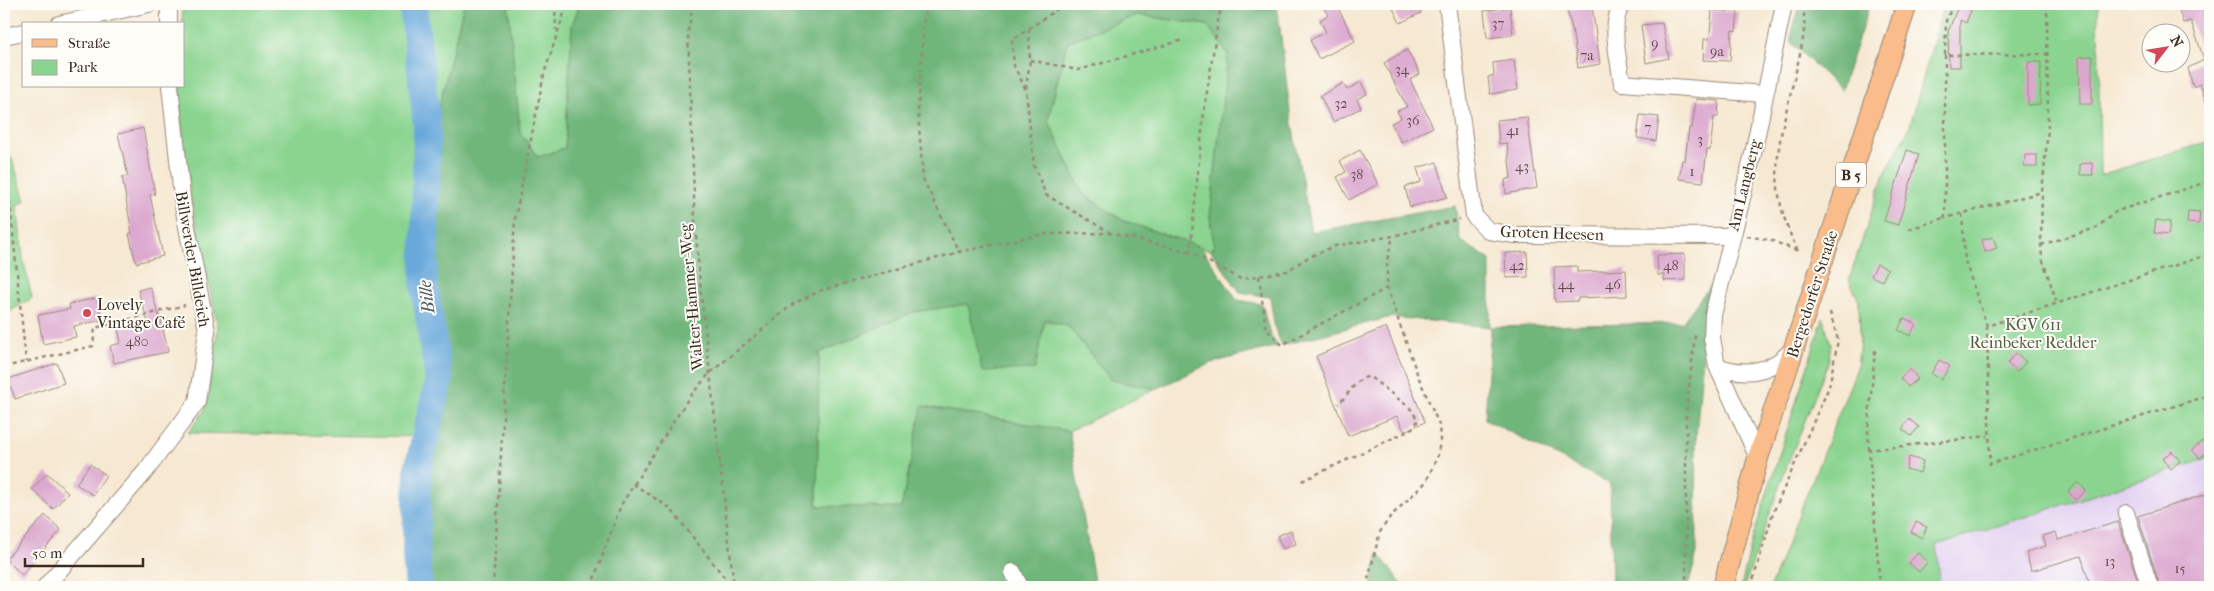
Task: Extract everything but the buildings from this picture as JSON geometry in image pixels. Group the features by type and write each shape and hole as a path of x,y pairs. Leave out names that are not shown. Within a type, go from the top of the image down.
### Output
{"main road":[{"name":"Bergedorfer Straße","path":"1723,587 1758,458 1907,4"}],"street":[{"path":"68,22 149,4"},
{"path":"169,4 169,22"},
{"path":"1447,4 1474,216"},
{"path":"1623,4 1617,11 1616,34 1622,83 1764,94"},
{"name":"Am Langberg","path":"1758,458 1716,366 1712,338 1713,315 1731,236 1753,154 1784,4"},
{"name":"Billwerder Billdeich","path":"45,587 145,472 198,402 207,331 183,206 170,88"},
{"name":"Groten Heesen","path":"1474,216 1489,231 1515,235 1731,236"},
{"path":"1716,366 1735,372 1754,371 1784,358 1795,345"},
{"path":"2126,513 2150,587"},
{"path":"1013,572 1020,587"}],"path":[{"path":"555,4 556,31"},
{"path":"493,587 515,218 544,74 566,4"},
{"name":"Walter-Hammer-Weg","path":"693,4 688,32 692,84 693,166 709,374 733,587"},
{"path":"929,4 924,16 918,112 923,179 959,252"},
{"path":"1026,90 1014,66 1012,40 1065,4"},
{"path":"1190,252 1204,111 1219,15 1223,4"},
{"path":"1731,236 1770,240 1798,251 1787,228 1777,191 1776,152 1800,54 1806,16 1802,4"},
{"path":"1945,218 1946,21 1953,4"},
{"path":"2048,4 2048,129 2042,192 2041,245 2042,258 2057,303"},
{"path":"1029,30 1030,60 1026,90 1034,166 1046,195 1110,233"},
{"path":"1030,60 1078,70 1183,40"},
{"path":"1945,55 2048,54"},
{"path":"4,162 7,174 26,362"},
{"path":"2041,245 2096,228 2117,211 2210,181"},
{"path":"1910,229 2042,192"},
{"path":"1962,214 1965,261 1987,326 1990,464 2210,395"},
{"path":"591,587 621,505 673,420 709,374 793,304 822,290 959,252 1044,234 1110,233 1190,252 1241,279 1287,271 1307,258 1335,246 1393,236 1474,216"},
{"path":"1366,587 1380,532 1390,517 1418,492 1426,482 1438,455 1440,440 1439,424 1418,376 1387,288 1387,261 1393,236"},
{"path":"1987,326 2210,254"},
{"path":"1259,276 1266,329 1282,345 1387,288"},
{"path":"4,367 93,346 95,328 201,301"},
{"path":"1751,587 1773,513 1829,387 1838,340 1829,309"},
{"path":"1875,350 1868,430 1880,587"},
{"path":"1302,481 1406,432 1415,426 1418,420 1410,408 1370,377 1365,377 1356,383 1348,395 1338,404"},
{"path":"1870,450 1988,436"},
{"path":"633,484 670,508 733,587"}],"shaded area":[{"path":"2210,458 2210,587 1940,587 1937,545"}],"green space":[{"path":"182,4 405,4 422,129 422,283 438,380 424,437 188,433 206,408 218,328 191,200 179,100 180,88 185,88 185,22 182,22"},
{"path":"420,4 464,4 435,124"},
{"path":"464,4 508,4 520,132 538,157 565,148 572,25 580,4 1277,4 1290,112 1311,232 1455,206 1460,240 1490,260 1490,327 1391,317 1282,345 1275,329 1270,297 1240,292 1210,250 1214,248 1210,217 1228,54 1207,25 1137,15 1067,42 1048,120 1083,194 1124,221 1201,247 1237,300 1262,304 1270,335 1278,346 1211,363 1156,389 1111,380 1068,326 1045,319 1035,369 982,371 968,304 913,312 819,353 817,506 901,508 922,406 1069,431 1095,587 414,587 416,468 438,380 422,283 435,146 435,124"},
{"path":"508,4 580,4 572,25 565,148 538,157 520,132"},
{"path":"1799,4 1870,4 1841,90 1790,42"},
{"name":"KGV 611 Reinbeker Redder","path":"1944,4 2098,4 2100,175 2210,141 2210,458 1937,545 1940,587 1770,587 1857,368 1860,340 1859,301 1849,280 1883,177 1909,129"},
{"path":"1137,15 1207,25 1228,54 1210,217 1214,248 1210,250 1124,221 1083,194 1048,120 1067,42"},
{"path":"12,158 25,201 17,205 23,258 32,298 4,315 4,160"},
{"path":"1715,279 1704,343 1696,437 1697,553 1688,587 1612,587 1610,484 1485,419 1491,327 1682,323"},
{"path":"969,303 1068,326 1111,380 1156,389 1069,431 923,406 901,509 817,506 819,353 913,312"},
{"path":"1823,318 1831,344 1828,363 1783,476 1744,587 1741,587 1753,537"},
{"path":"1378,553 1404,587 1371,587"}],"waterway":[{"name":"Bille","path":"413,4 427,125 424,284 439,380 418,469 416,556 419,587"}],"place":[{"name":"Lovely Vintage Café","path":"87,313"}]}
